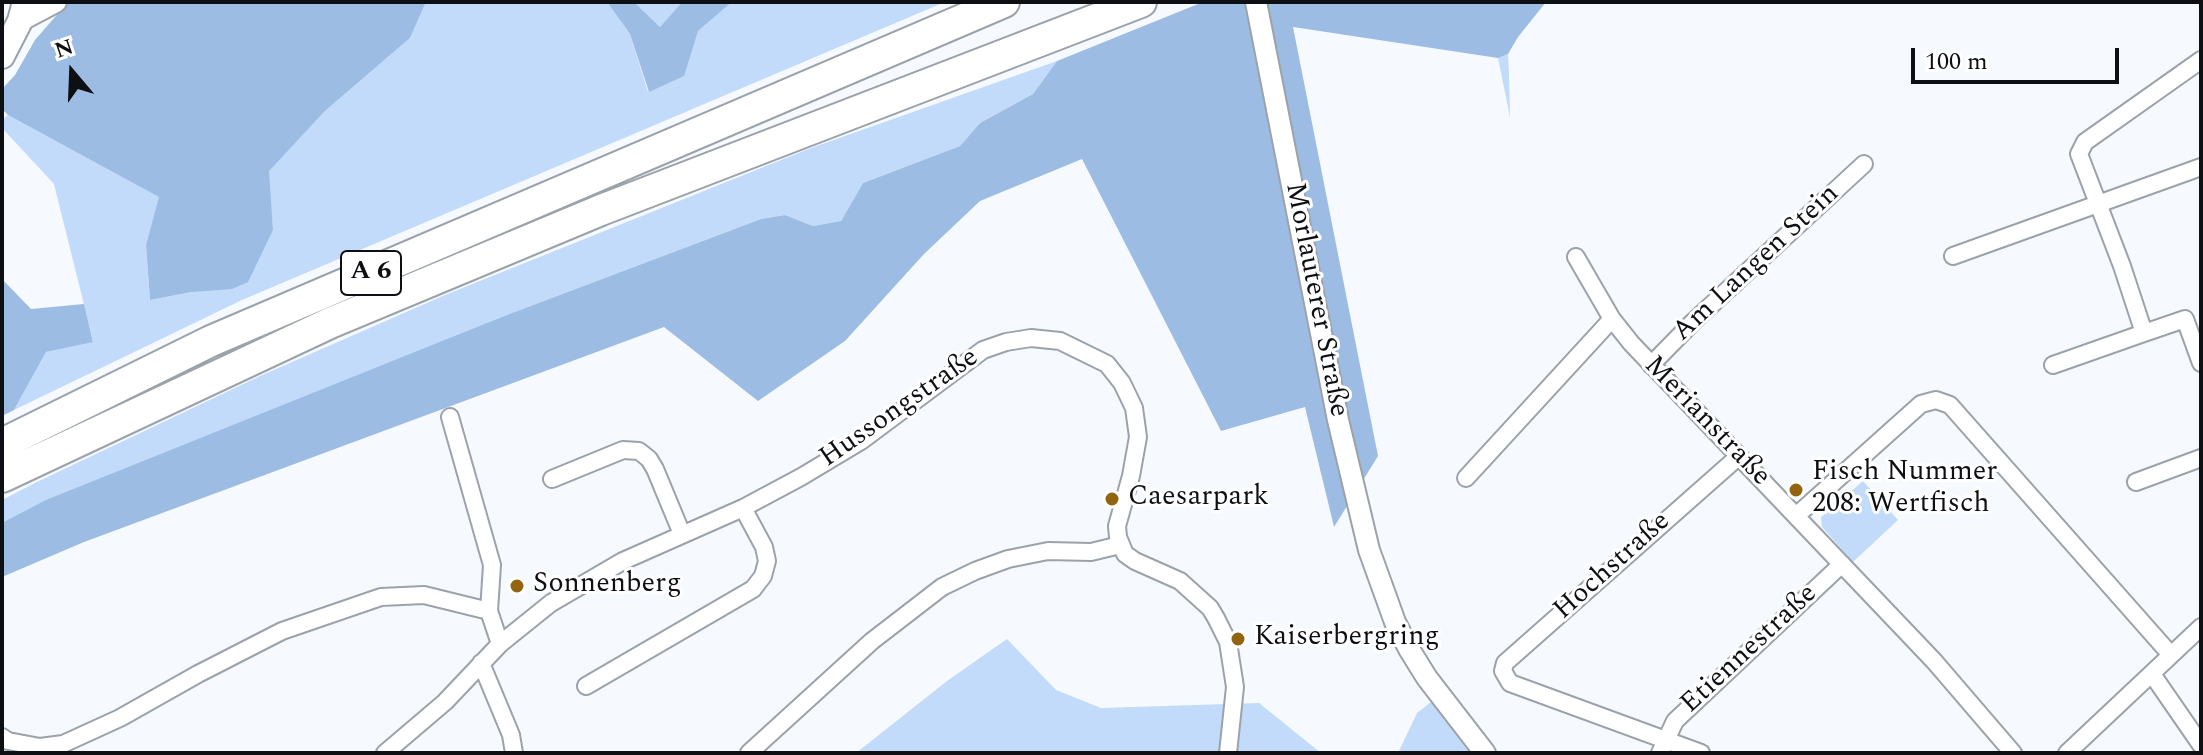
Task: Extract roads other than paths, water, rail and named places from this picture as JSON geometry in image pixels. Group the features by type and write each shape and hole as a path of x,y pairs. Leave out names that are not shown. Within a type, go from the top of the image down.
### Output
{"highway":[{"name":"A 6","path":"2,444 211,341 1004,2"},
{"name":"A 6","path":"2,477 344,317 601,210 1141,2"}],"main road":[{"path":"2,56 23,12"}],"street":[{"path":"23,12 56,2"},
{"name":"Morlauterer Straße","path":"1256,2 1338,420 1369,550 1395,622 1427,678 1485,753"},
{"path":"2144,333 2079,154 2085,142 2198,63"},
{"name":"Am Langen Stein","path":"1651,365 1694,321 1864,164"},
{"path":"1953,256 2201,167"},
{"name":"Merianstraße","path":"1576,257 1612,319 1651,365 1944,672 2013,753"},
{"path":"2053,365 2201,313"},
{"path":"1466,478 1612,319"},
{"path":"2185,319 2201,363"},
{"name":"Hussongstraße","path":"385,753 445,702 500,644 575,588 623,561 743,508 861,441 983,350 1006,342 1031,338 1060,341 1107,364 1122,383 1134,408 1138,437 1117,526 1120,545"},
{"path":"1796,516 1921,404 1936,400 1950,405 2171,655"},
{"path":"450,417 492,565 489,611 500,644"},
{"path":"552,479 623,450 639,451 655,469 682,534"},
{"name":"Hochstraße","path":"1662,747 1510,683 1503,671 1505,663 1738,457"},
{"path":"2136,482 2201,458"},
{"path":"586,686 753,589 763,576 767,561 764,547 743,508"},
{"path":"749,753 872,641 942,587 1008,559 1048,551 1091,552 1120,545 1125,554 1135,561 1180,581 1210,608 1216,618 1228,642 1235,687 1228,753"},
{"name":"Etiennestraße","path":"1662,747 1675,721 1842,564"},
{"path":"2,737 40,747 63,744 109,723 282,631 381,597 424,595 489,611"},
{"path":"2067,753 2201,627"},
{"path":"481,663 499,705 514,753"},
{"path":"2152,674 2201,745"},
{"path":"1662,747 1701,753"}],"place":[{"name":"Fisch Nummer 208: Wertfisch","path":"1796,490"},
{"name":"Caesarpark","path":"1112,499"},
{"name":"Sonnenberg","path":"517,586"},
{"name":"Kaiserbergring","path":"1238,639"}]}
